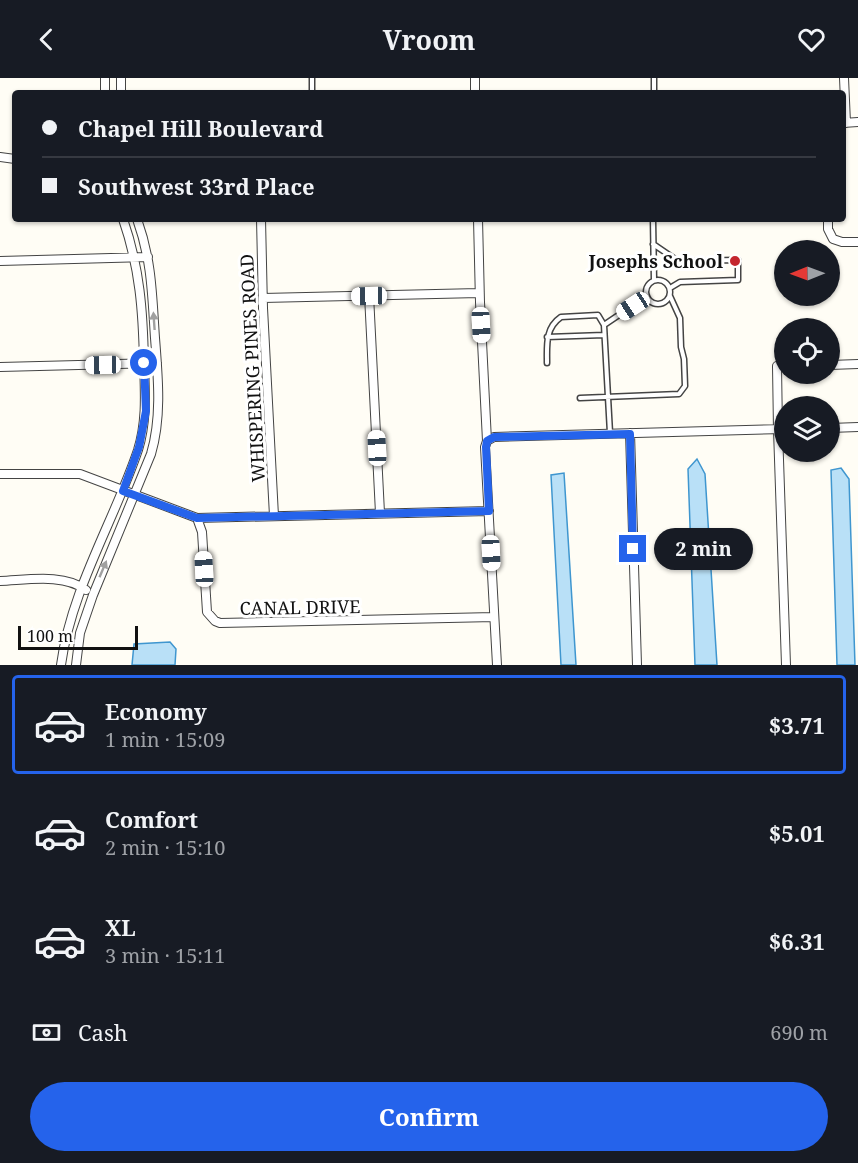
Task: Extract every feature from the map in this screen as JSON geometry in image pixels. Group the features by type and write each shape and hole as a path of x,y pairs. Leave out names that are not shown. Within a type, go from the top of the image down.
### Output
{"street":[{"path":"61,665 65,639 83,588 139,447 146,411 143,315 135,257 124,222"},
{"path":"76,665 80,633 93,595 156,436 157,363 151,268 138,222"},
{"name":"WHISPERING PINES ROAD","path":"261,222 262,298 274,516"},
{"path":"478,222 479,293 497,665"},
{"path":"828,222 828,230 833,239 842,242 858,242"},
{"path":"0,261 148,257"},
{"path":"262,298 479,293"},
{"path":"369,296 380,513"},
{"path":"0,367 157,363"},
{"path":"840,365 858,364"},
{"path":"840,428 858,428"},
{"path":"487,441 494,437 774,429"},
{"path":"630,434 637,665"},
{"path":"782,462 786,665"},
{"path":"0,474 75,473 197,518 489,511"},
{"name":"CANAL DRIVE","path":"197,518 202,532 207,612 220,623 494,617"},
{"path":"0,581 55,580 78,584 93,595"}],"lane":[{"path":"653,222 654,280 647,289 647,296 652,302 659,304 666,302 670,296"},
{"path":"653,244 678,261 738,260 738,280 680,282 670,288"},
{"path":"580,398 679,394 685,386 680,318 670,296 670,288 665,282 654,280"},
{"path":"604,325 647,296"},
{"path":"547,363 547,337 556,320 567,315 598,315 604,325 610,434"},
{"path":"547,337 604,335"}],"water":[{"path":"697,459 705,474 717,665 695,665 688,469"},
{"path":"841,468 849,479 855,665 837,665 831,470"},
{"path":"564,473 576,665 561,665 551,475"},
{"path":"170,642 176,649 175,665 132,665 134,644"}],"place":[{"name":"Josephs School","path":"735,261"}],"route":[{"path":"144,363 146,411 139,447 123,491 197,518 489,511 486,447 487,441 494,437 630,434 633,549"}]}
